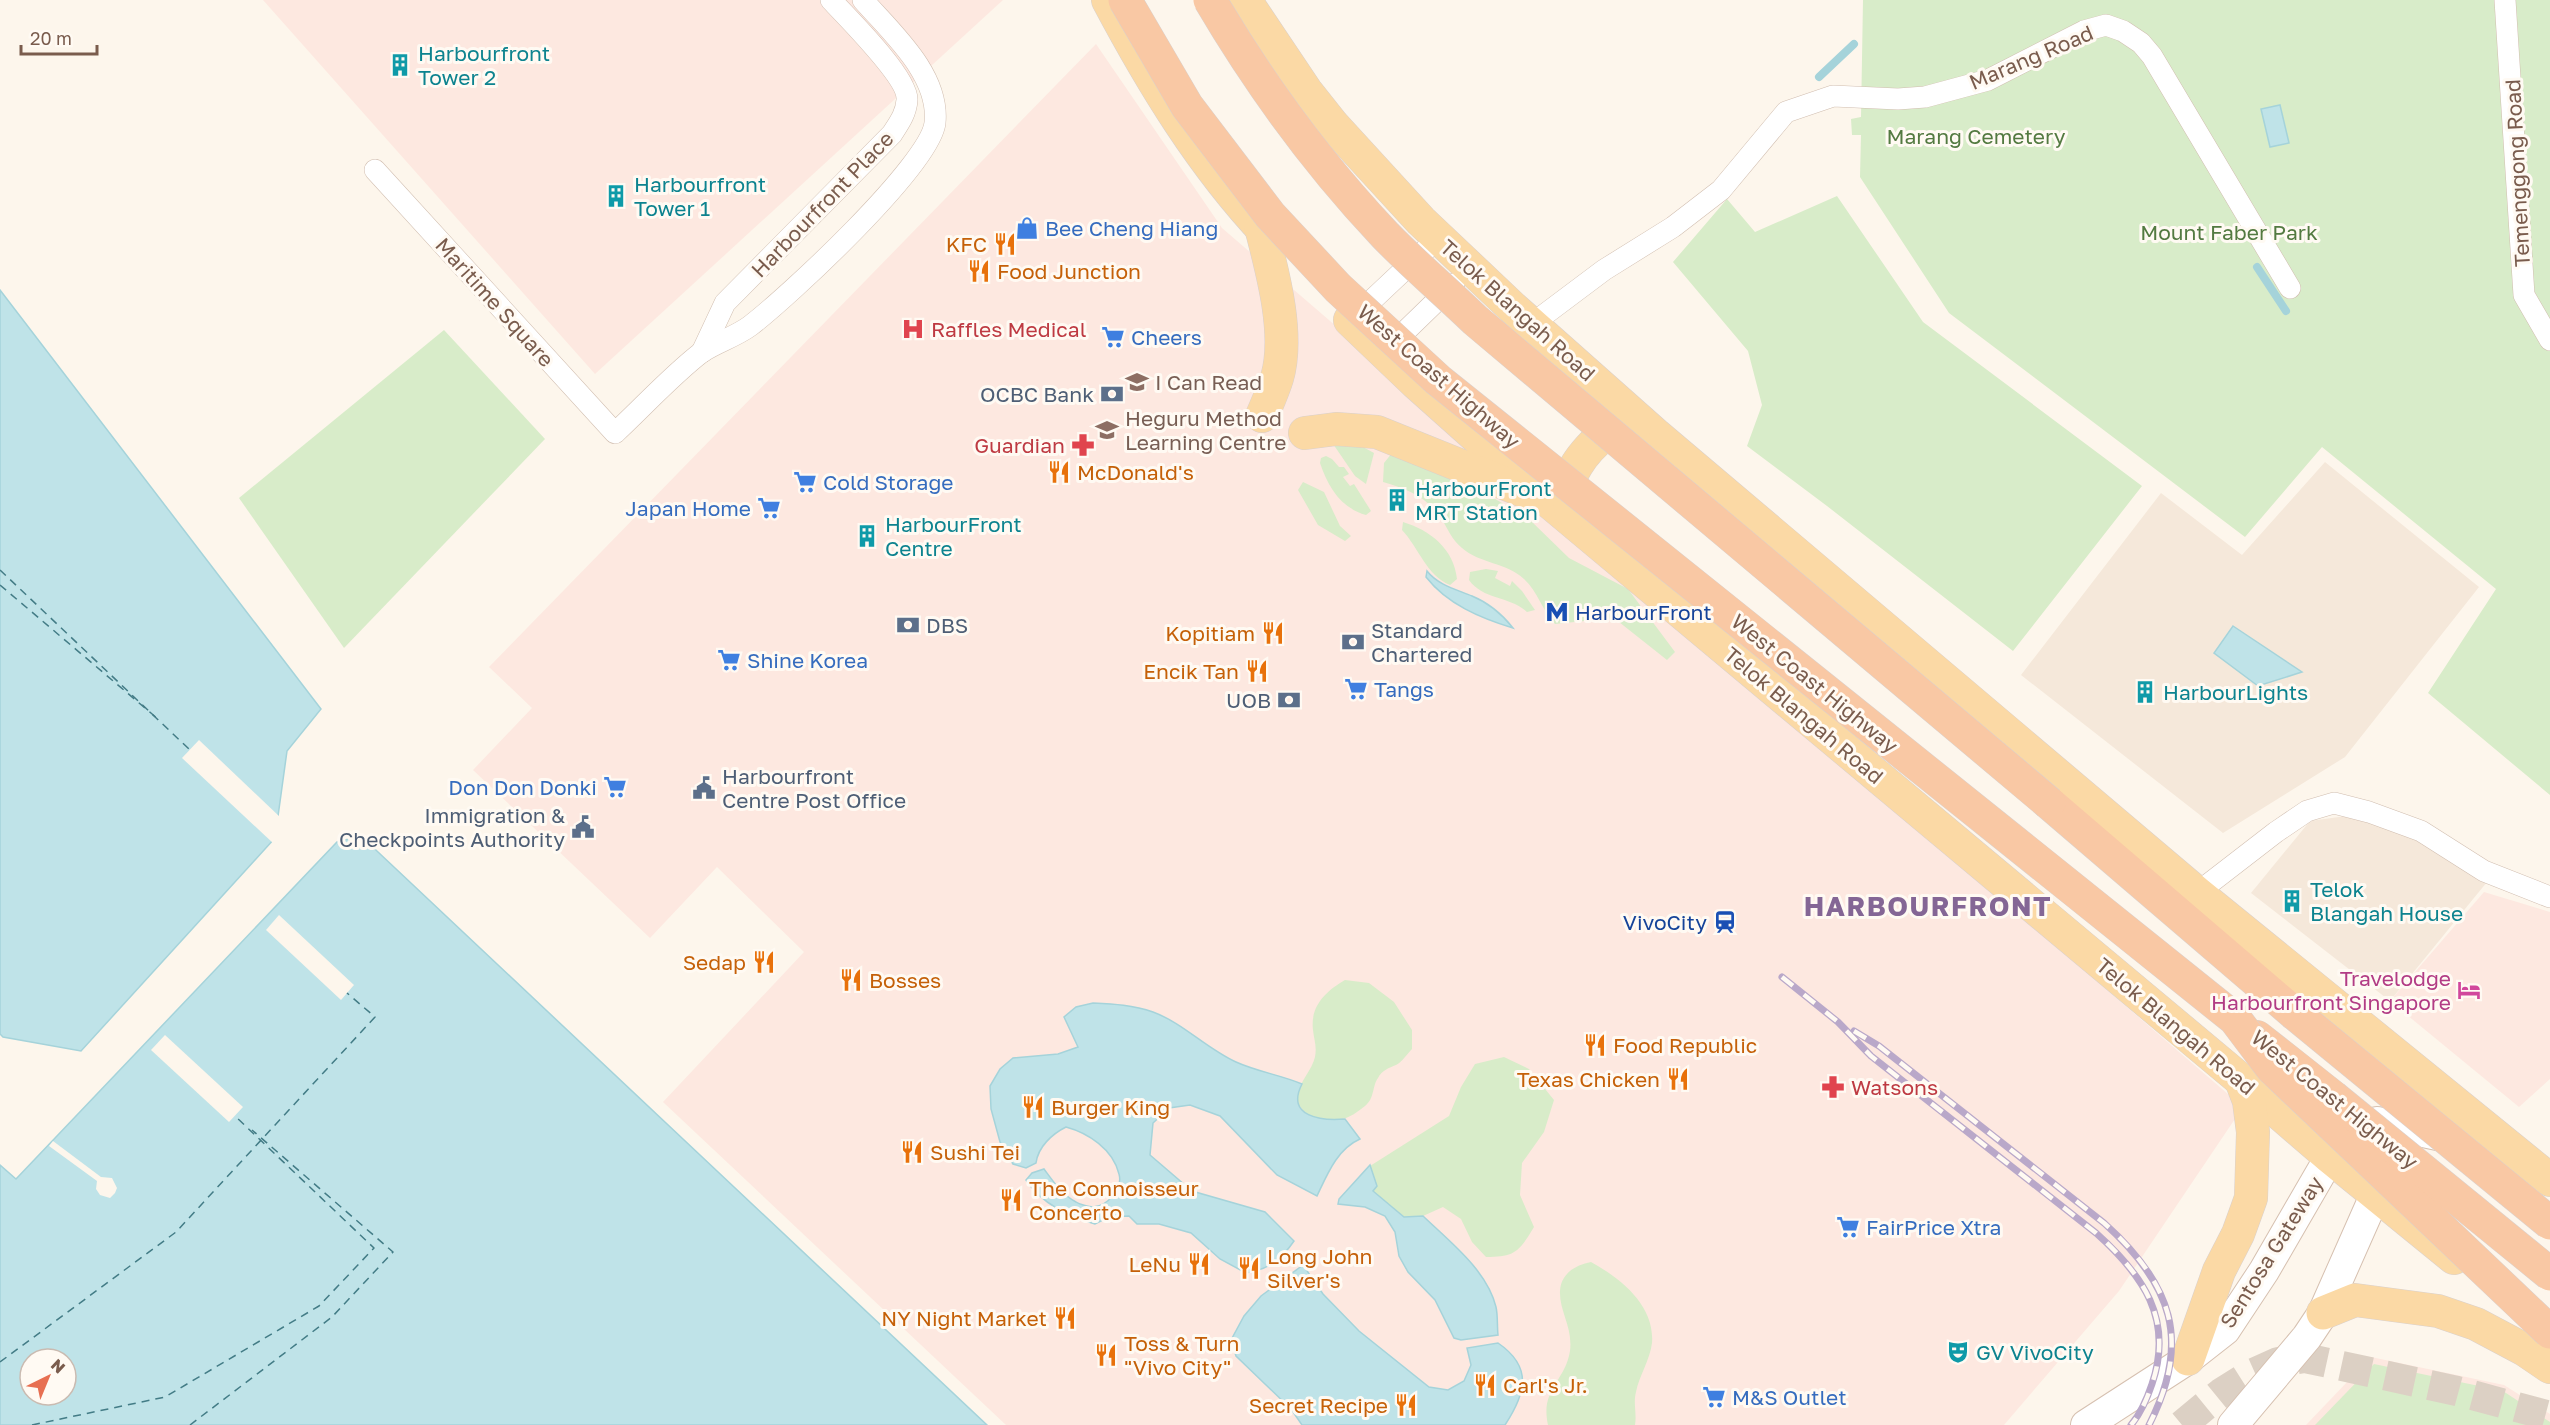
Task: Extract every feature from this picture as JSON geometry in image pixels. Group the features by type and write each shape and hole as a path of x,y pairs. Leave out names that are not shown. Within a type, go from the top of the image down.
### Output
{"highway":[{"name":"West Coast Highway","path":"1125,0 1187,106 1270,215 1338,288 1430,373 2550,1274"},
{"name":"West Coast Highway","path":"1210,0 1281,112 1328,170 1385,235 1474,320 2049,803 2294,1013 2550,1223"},
{"path":"2235,1019 2272,1068 2550,1332"}],"main road":[{"name":"Telok Blangah Road","path":"1108,0 1138,57 1212,169 1261,227 1384,353 1547,500 2330,1157 2445,1252 2550,1332"},
{"name":"Telok Blangah Road","path":"1245,0 1332,125 1470,269 1655,434 2197,893 2514,1154 2550,1180"},
{"path":"1261,227 1278,297 1281,349 1278,377 1262,416"},
{"path":"1575,523 1568,496 1570,479 1577,464 1588,450 1600,437 1618,428 1638,429 1655,434"},
{"path":"1305,433 1336,429 1377,432 1491,480 1547,500"},
{"path":"2233,1425 2307,1337 2323,1313 2394,1152 2391,1124 2384,1094 2370,1057 2350,1019"},
{"path":"2188,1359 2219,1271 2238,1234 2251,1198 2253,1132 2248,1101 2241,1080"},
{"name":"Sentosa Gateway","path":"2086,1425 2188,1359 2225,1330 2264,1271 2330,1157 2355,1129 2377,1122 2391,1124 2514,1154"},
{"path":"2323,1313 2355,1300 2438,1311 2476,1324 2526,1350 2550,1367"}],"street":[{"name":"Harbourfront Place","path":"702,352 725,303 892,134 904,115 908,98 898,76 831,0"},
{"name":"Harbourfront Place","path":"615,433 702,352 748,327 806,277 848,237 921,154 935,123 933,97 922,72 863,0"},
{"name":"Temenggong Road","path":"2505,0 2524,295 2550,340"},
{"name":"Marang Road","path":"1532,324 1604,270 1673,227 1721,190 1786,112 1833,96 1898,99 1925,97 1977,83 1988,80 2084,31 2106,25 2123,31 2141,43 2152,56 2290,288"},
{"name":"Maritime Square","path":"375,170 615,433"},
{"path":"1351,321 1438,238"},
{"path":"1384,353 1470,269"},
{"path":"2197,893 2307,811 2334,803 2369,812 2421,831 2484,871 2550,897"}],"shaded area":[{"path":"263,0 1003,0 595,374"},
{"path":"1096,44 1222,228 2243,1107 2119,1291 2004,1425 1006,1425 663,1102 804,952 717,867 650,938 473,770 532,708 489,667"},
{"path":"2325,462 2479,587 2345,757 2223,833 2021,675 2161,493 2242,555"},
{"path":"2382,811 2487,882 2390,1001 2251,893 2310,821"},
{"path":"2484,892 2550,912 2550,1079 2519,1107 2390,1001"},
{"path":"2371,1357 2504,1385 2550,1414 2550,1425 2306,1425"}],"green space":[{"name":"Mount Faber Park","path":"1863,0 2550,0 2550,795 2428,693 2496,589 2322,447 2245,537 1949,313 1860,177 1861,135 1852,135 1851,119 1861,117"},
{"path":"1837,196 1923,322 2142,486 2013,651 1747,446 1762,405 1748,351 1673,262 1727,199 1755,232"},
{"path":"444,330 545,439 344,648 239,498"},
{"path":"1331,441 1352,441 1374,453 1366,484 1355,476"},
{"path":"1396,448 1492,497 1530,520 1569,558 1628,589 1675,652 1667,660 1614,618 1555,624 1533,590 1517,573 1469,553 1455,541 1441,518 1423,499 1383,482 1384,463"},
{"path":"1326,456 1339,467 1344,467 1349,474 1343,477 1350,486 1354,484 1371,511 1366,515 1349,507 1331,488 1320,463 1321,458"},
{"path":"1303,482 1324,492 1340,526 1351,536 1345,541 1318,525 1298,490"},
{"path":"1403,522 1422,530 1446,550 1455,568 1457,579 1450,585 1442,581 1429,568 1402,530"},
{"path":"1486,569 1498,571 1495,578 1510,586 1512,581 1535,610 1527,612 1513,603 1489,595 1469,580 1470,572"},
{"path":"1345,980 1369,983 1394,1002 1412,1030 1412,1049 1398,1064 1382,1073 1376,1081 1368,1103 1363,1108 1346,1118 1322,1120 1307,1114 1301,1108 1298,1094 1315,1057 1314,1014 1326,994"},
{"path":"1504,1057 1529,1069 1554,1100 1544,1132 1522,1163 1520,1195 1534,1227 1515,1251 1504,1256 1486,1257 1472,1242 1461,1219 1443,1207 1423,1216 1404,1217 1373,1191 1370,1166 1449,1116 1461,1087 1475,1064"},
{"path":"1591,1262 1613,1276 1634,1294 1648,1317 1652,1343 1637,1386 1635,1425 1548,1425 1547,1403 1570,1351 1570,1334 1560,1298 1561,1285 1570,1271"},
{"path":"2374,1364 2503,1391 2550,1422 2550,1425 2315,1425"}],"water":[{"path":"2280,105 2289,143 2270,147 2261,109"},
{"path":"0,290 321,709 287,751 275,838 81,1051 3,1037 0,1034"},
{"path":"1427,571 1442,583 1490,606 1513,628 1488,620 1454,602 1434,587 1426,577"},
{"path":"2233,626 2302,672 2258,686 2214,653"},
{"path":"361,836 987,1425 0,1425 0,1165 16,1179 337,842"},
{"path":"1093,1003 1131,1006 1153,1012 1175,1023 1225,1057 1302,1084 1298,1104 1302,1110 1317,1118 1345,1119 1360,1139 1352,1143 1339,1156 1317,1196 1277,1175 1220,1116 1190,1105 1169,1108 1153,1123 1150,1155 1192,1191 1265,1212 1294,1241 1274,1263 1246,1273 1220,1259 1191,1233 1159,1224 1137,1224 1129,1216 1109,1217 1095,1224 1056,1208 1040,1196 1026,1180 1032,1173 1044,1169 1066,1196 1077,1203 1091,1207 1099,1206 1109,1200 1119,1185 1119,1174 1111,1157 1098,1143 1083,1133 1066,1127 1051,1137 1043,1146 1036,1163 1026,1168 1013,1164 1000,1142 991,1109 990,1086 1000,1069 1013,1058 1058,1054 1078,1047 1064,1017 1076,1007"},
{"path":"1370,1165 1377,1186 1373,1191 1404,1217 1423,1216 1476,1269 1491,1293 1496,1307 1498,1335 1461,1340 1454,1338 1435,1300 1408,1272 1399,1256 1395,1232 1385,1216 1365,1207 1338,1204 1339,1199"},
{"path":"1303,1265 1323,1294 1359,1331 1429,1387 1448,1390 1464,1381 1471,1365 1467,1348 1498,1343 1517,1361 1522,1381 1518,1402 1505,1425 1302,1425 1291,1409 1236,1356 1231,1340 1244,1316 1261,1296"}],"pier":[{"path":"199,740 281,818 278,839 274,844 182,758"},
{"path":"279,915 354,985 341,1000 266,930"},
{"path":"165,1035 243,1107 229,1122 151,1050"},
{"path":"53,1141 101,1177 112,1178 117,1188 115,1193 110,1198 100,1195 96,1189 97,1181 49,1146"}],"waterway":[{"path":"1819,77 1854,44"},
{"path":"2257,267 2286,311"}],"ferry route":[{"path":"0,570 190,750"},
{"path":"0,585 158,719"},
{"path":"0,1362 176,1232 375,1017 347,993"},
{"path":"32,1425 165,1397 319,1306 374,1248 235,1116"},
{"path":"190,1425 332,1317 393,1252 252,1130"}],"tunnel":[{"path":"2182,1425 2221,1393 2251,1374 2278,1362 2305,1358 2457,1391 2550,1416"}],"railway":[{"path":"1782,977 1838,1022 1871,1056 2096,1233 2128,1265 2150,1300 2159,1339 2158,1361 2152,1384 2138,1416 2131,1425"},
{"path":"1854,1031 1879,1046 2104,1223 2146,1268 2168,1315 2172,1340 2170,1367 2162,1395 2149,1425"}],"place":[{"name":"Harbourfront Tower 2","path":"400,65"},
{"name":"Harbourfront Tower 1","path":"616,196"},
{"name":"Bee Cheng Hiang","path":"1027,228"},
{"name":"KFC","path":"1005,244"},
{"name":"Food Junction","path":"979,271"},
{"name":"Raffles Medical","path":"913,329"},
{"name":"Cheers","path":"1113,337"},
{"name":"I Can Read","path":"1137,382"},
{"name":"OCBC Bank","path":"1112,394"},
{"name":"Heguru Method Learning Centre","path":"1107,430"},
{"name":"Guardian","path":"1083,445"},
{"name":"McDonald's","path":"1059,472"},
{"name":"Cold Storage","path":"805,482"},
{"name":"HarbourFront MRT Station","path":"1397,500"},
{"name":"Japan Home","path":"769,508"},
{"name":"HarbourFront Centre","path":"867,536"},
{"name":"HarbourFront","path":"1557,612"},
{"name":"DBS","path":"908,625"},
{"name":"Kopitiam","path":"1273,633"},
{"name":"Standard Chartered","path":"1353,642"},
{"name":"Shine Korea","path":"729,660"},
{"name":"Encik Tan","path":"1257,671"},
{"name":"Tangs","path":"1356,689"},
{"name":"HarbourLights","path":"2145,692"},
{"name":"UOB","path":"1289,700"},
{"name":"Don Don Donki","path":"615,787"},
{"name":"Harbourfront Centre Post Office","path":"704,788"},
{"name":"Immigration & Checkpoints Authority","path":"583,827"},
{"name":"Telok Blangah House","path":"2292,901"},
{"name":"VivoCity","path":"1725,922"},
{"name":"Sedap","path":"764,962"},
{"name":"Bosses","path":"851,980"},
{"name":"Travelodge Harbourfront Singapore","path":"2469,990"},
{"name":"Food Republic","path":"1595,1045"},
{"name":"Texas Chicken","path":"1678,1079"},
{"name":"Watsons","path":"1833,1087"},
{"name":"Burger King","path":"1033,1107"},
{"name":"Sushi Tei","path":"912,1152"},
{"name":"The Connoisseur Concerto","path":"1011,1200"},
{"name":"FairPrice Xtra","path":"1848,1227"},
{"name":"LeNu","path":"1199,1264"},
{"name":"Long John Silver's","path":"1249,1268"},
{"name":"NY Night Market","path":"1065,1318"},
{"name":"GV VivoCity","path":"1958,1352"},
{"name":"Toss & Turn \"Vivo City\"","path":"1106,1355"},
{"name":"Carl's Jr.","path":"1485,1385"},
{"name":"M&S Outlet","path":"1714,1397"},
{"name":"Secret Recipe","path":"1406,1405"}],"district":[{"name":"HARBOURFRONT","path":"1928,906"}],"park label":[{"name":"Marang Cemetery","path":"1976,136"}]}
